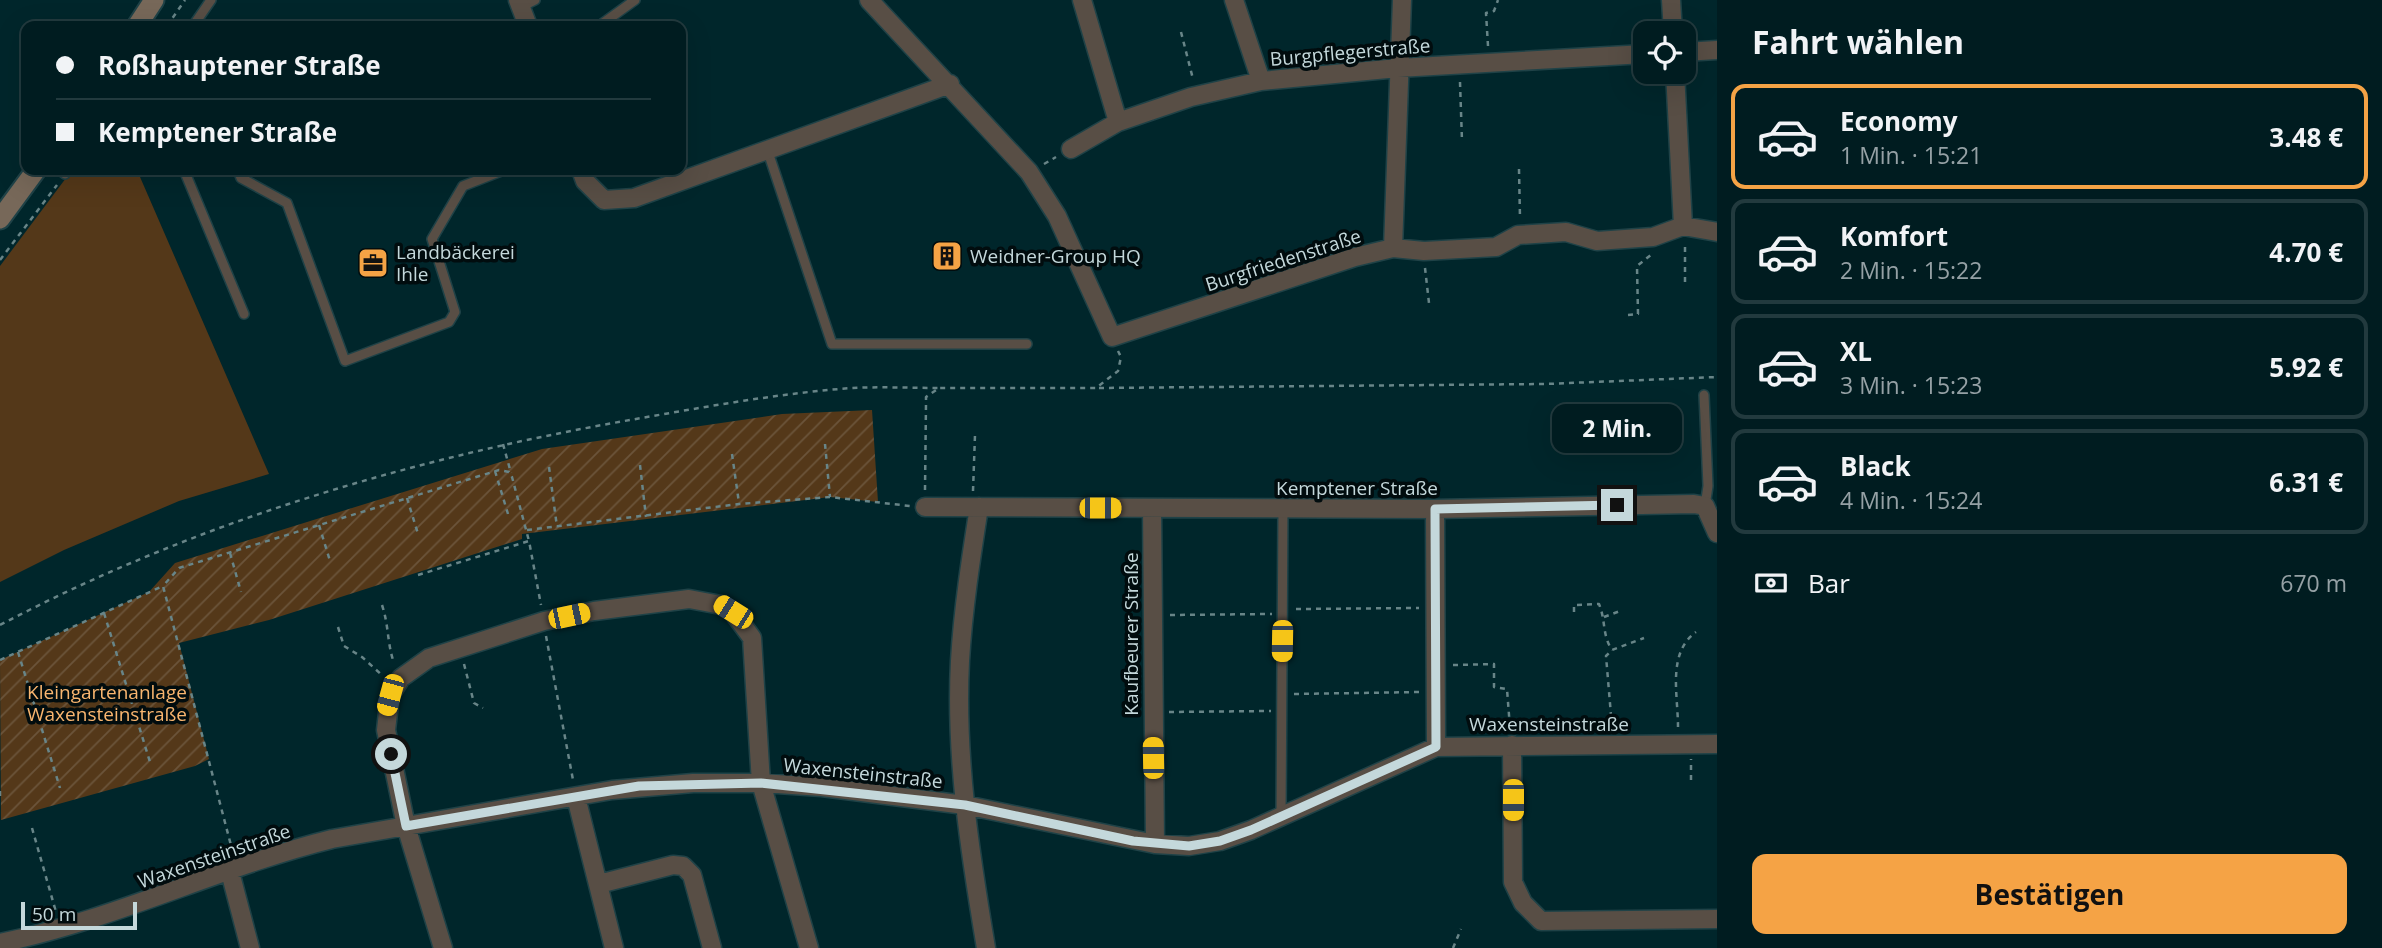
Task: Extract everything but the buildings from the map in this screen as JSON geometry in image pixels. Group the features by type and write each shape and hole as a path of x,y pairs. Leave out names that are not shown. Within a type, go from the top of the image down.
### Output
{"main road":[{"path":"140,21 154,0"},
{"path":"0,219 32,175"}],"street":[{"path":"869,0 1029,172"},
{"path":"1082,0 1118,122"},
{"path":"1234,0 1261,80"},
{"path":"1393,248 1402,0"},
{"path":"1671,0 1672,21"},
{"path":"525,2 527,21"},
{"path":"1696,51 1717,50"},
{"name":"Burgpflegerstraße","path":"1071,149 1118,122 1198,96 1261,80 1398,68 1633,55"},
{"path":"583,175 585,181 604,200 634,198 768,152 950,84"},
{"path":"1676,84 1685,226 1717,232"},
{"name":"Burgfriedenstraße","path":"1029,172 1057,216 1112,337 1355,257 1393,248 1424,251 1496,247 1518,235 1566,232 1597,241 1657,236 1685,226"},
{"name":"Kemptener Straße","path":"925,506 1435,509 1705,506"},
{"path":"1705,506 1717,533"},
{"path":"976,507 960,662 960,737 965,805 985,948"},
{"name":"Kaufbeurer Straße","path":"1153,508 1152,713 1155,844"},
{"path":"1435,509 1436,747"},
{"path":"443,948 406,826 386,730 386,711 399,681 407,671 429,658 544,621 594,611 689,599 721,605 733,612 752,638 761,783 809,948"},
{"name":"Waxensteinstraße","path":"0,943 60,928 146,901 233,867 332,839 639,786 761,783 965,805 1155,844 1189,846 1220,841 1281,817 1436,747 1717,744"},
{"path":"1511,745 1514,882 1523,903 1541,921 1717,919"},
{"path":"576,797 614,948"},
{"path":"599,884 673,865 683,866 692,875 712,948"},
{"path":"233,867 250,948"}],"lane":[{"path":"196,21 211,0"},
{"path":"606,21 635,0"},
{"path":"768,152 832,344 1027,344"},
{"path":"186,175 244,314"},
{"path":"240,175 286,203 345,361 449,322 455,312 432,239 463,186 491,175"},
{"path":"1704,395 1712,486 1705,506"},
{"path":"1281,817 1283,508"}],"path":[{"path":"170,21 185,0"},
{"path":"1489,63 1486,12 1494,11 1497,0"},
{"path":"1181,32 1198,96"},
{"path":"1459,65 1462,141"},
{"path":"1029,172 1071,149"},
{"path":"1518,235 1519,169"},
{"path":"0,260 61,175"},
{"path":"1685,226 1685,282"},
{"path":"1628,315 1638,314 1637,266 1652,254 1657,236"},
{"path":"1424,251 1429,303"},
{"path":"1096,388 1118,371"},
{"path":"0,625 176,544 308,497 503,444 745,400 840,388 1545,384 1717,377"},
{"path":"527,530 739,504 830,497 925,506 926,397 939,388"},
{"path":"975,435 976,507"},
{"path":"503,444 527,530 576,797"},
{"path":"825,444 830,497"},
{"path":"732,454 739,504"},
{"path":"640,465 646,517"},
{"path":"550,467 557,527"},
{"path":"0,660 163,586 178,568 495,471 504,470 512,477"},
{"path":"495,471 508,514"},
{"path":"407,498 418,534"},
{"path":"319,525 330,561"},
{"path":"418,575 529,541"},
{"path":"230,553 241,592"},
{"path":"163,586 233,867"},
{"path":"1574,612 1574,604 1599,604 1604,617 1604,637 1612,650"},
{"path":"382,605 390,630 389,645 399,681"},
{"path":"1152,615 1435,608"},
{"path":"1604,617 1620,611"},
{"path":"104,613 150,761"},
{"path":"338,627 344,646 362,657 377,673 399,681"},
{"path":"1691,780 1677,656 1687,639 1696,632"},
{"path":"1613,745 1606,656 1612,650 1644,638"},
{"path":"460,648 474,703 483,708"},
{"path":"18,652 60,788"},
{"path":"1436,665 1494,664 1494,687 1507,689 1510,694 1511,745"},
{"path":"1281,695 1435,691"},
{"path":"1152,713 1281,710"},
{"path":"0,791 0,798"},
{"path":"32,828 60,928"},
{"path":"1453,948 1461,929"}],"green space":[{"path":"68,175 139,175 269,474 179,501 64,550 0,582 0,266"},
{"name":"Kleingartenanlage Waxensteinstraße","path":"872,410 878,502 830,497 522,534 522,539 269,620 179,643 209,759 195,766 1,820 0,660 149,592 175,563 542,449 782,414"}],"place":[{"name":"Weidner-Group HQ","path":"947,256"},
{"name":"Landbäckerei Ihle","path":"373,263"}],"route":[{"path":"391,754 406,826 639,786 761,783 965,805 1155,844 1189,846 1220,841 1301,809 1436,747 1435,509 1617,505"}]}
